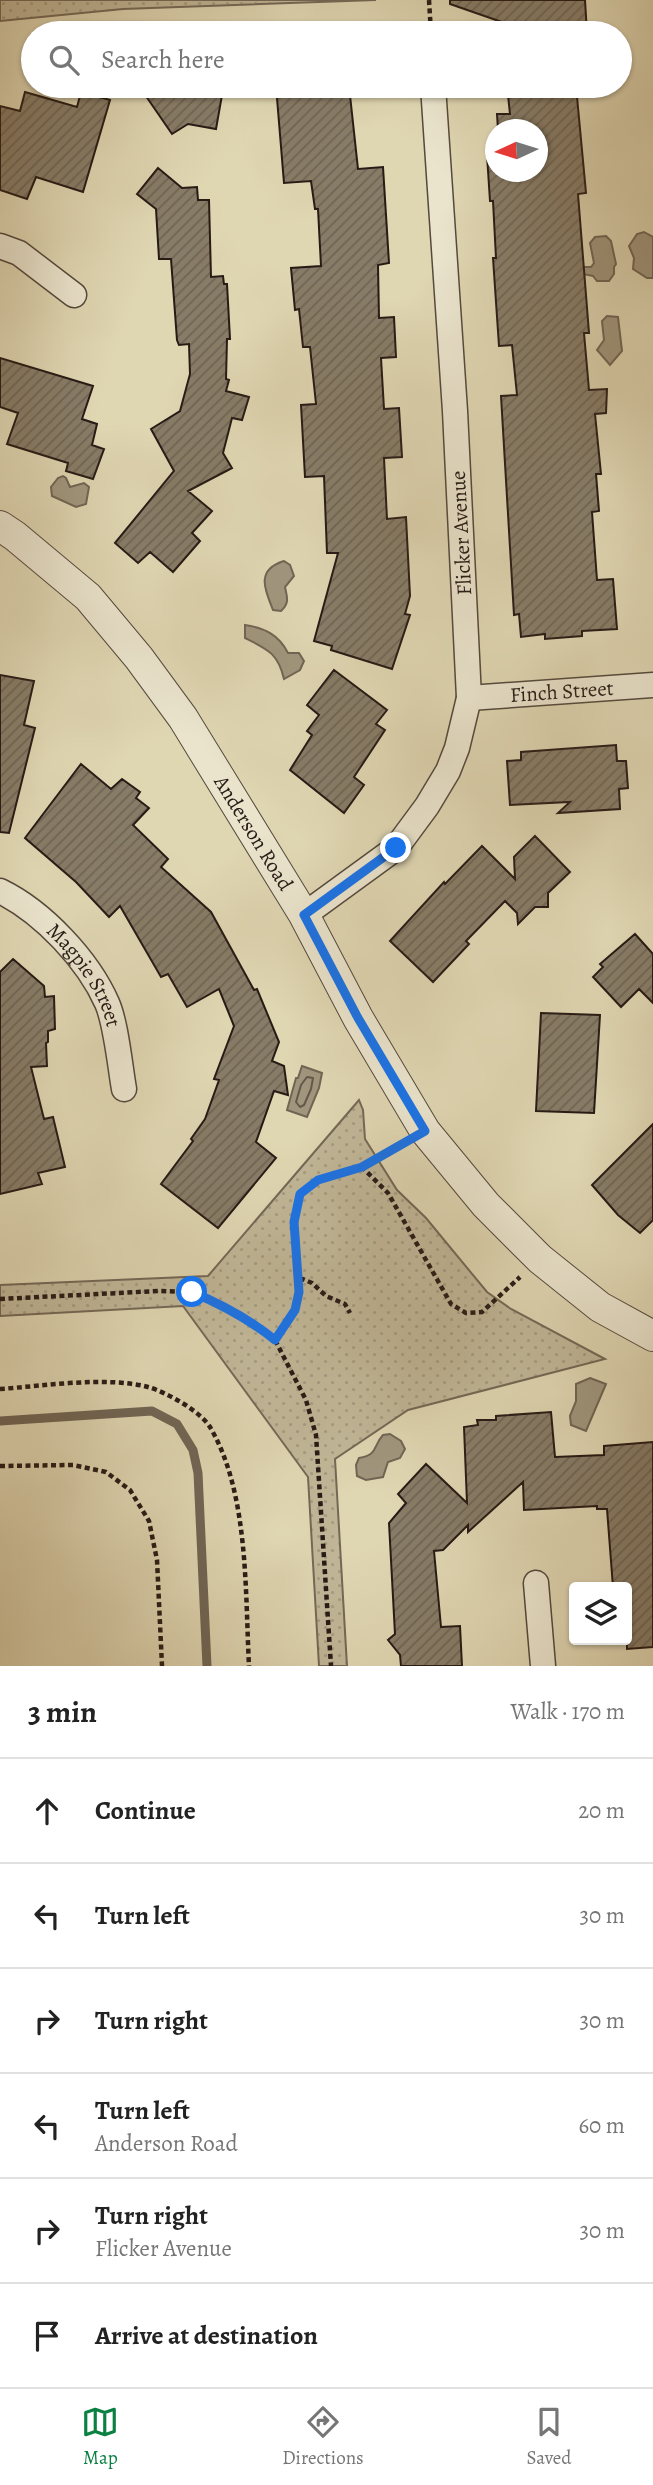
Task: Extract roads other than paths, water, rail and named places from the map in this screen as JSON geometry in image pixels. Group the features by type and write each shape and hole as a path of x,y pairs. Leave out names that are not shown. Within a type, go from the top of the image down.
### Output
{"street":[{"name":"Flicker Avenue","path":"304,915 396,848 427,806 448,771 457,748 468,698 455,411 434,98"},
{"path":"0,246 19,253 74,295"},
{"name":"Anderson Road","path":"0,526 88,597 139,658 183,718 304,915 358,1018 425,1131 486,1205 540,1259 600,1307 653,1336"},
{"name":"Finch Street","path":"468,698 653,685"},
{"name":"Magpie Street","path":"0,891 46,925 85,962 108,1005 124,1089"},
{"path":"536,1583 543,1666"}],"water":[{"path":"644,232 653,237 653,278 647,278 633,269 634,258 629,246 637,234"},
{"path":"606,236 611,241 616,264 614,274 609,281 597,281 593,276 583,274 583,267 591,267 594,263 590,243 595,237"},
{"path":"607,316 618,317 622,351 610,365 597,350 604,340 602,321"},
{"path":"63,476 70,487 84,483 89,487 86,504 76,507 52,496 51,487"},
{"path":"284,561 290,565 294,576 285,587 286,605 281,611 273,610 265,588 266,575 275,565"},
{"path":"245,625 271,633 288,653 299,653 304,661 300,670 284,679 275,658 260,645 245,638"},
{"path":"302,1066 322,1073 307,1117 287,1110"},
{"path":"590,1378 606,1384 586,1431 571,1425 570,1416 576,1401 576,1384"},
{"path":"390,1434 401,1441 405,1449 400,1458 388,1462 383,1477 366,1480 357,1476 356,1465 359,1458 370,1454 383,1435"}],"waterway":[{"path":"0,1421 152,1411 177,1424 193,1450 198,1473 207,1666"}]}
